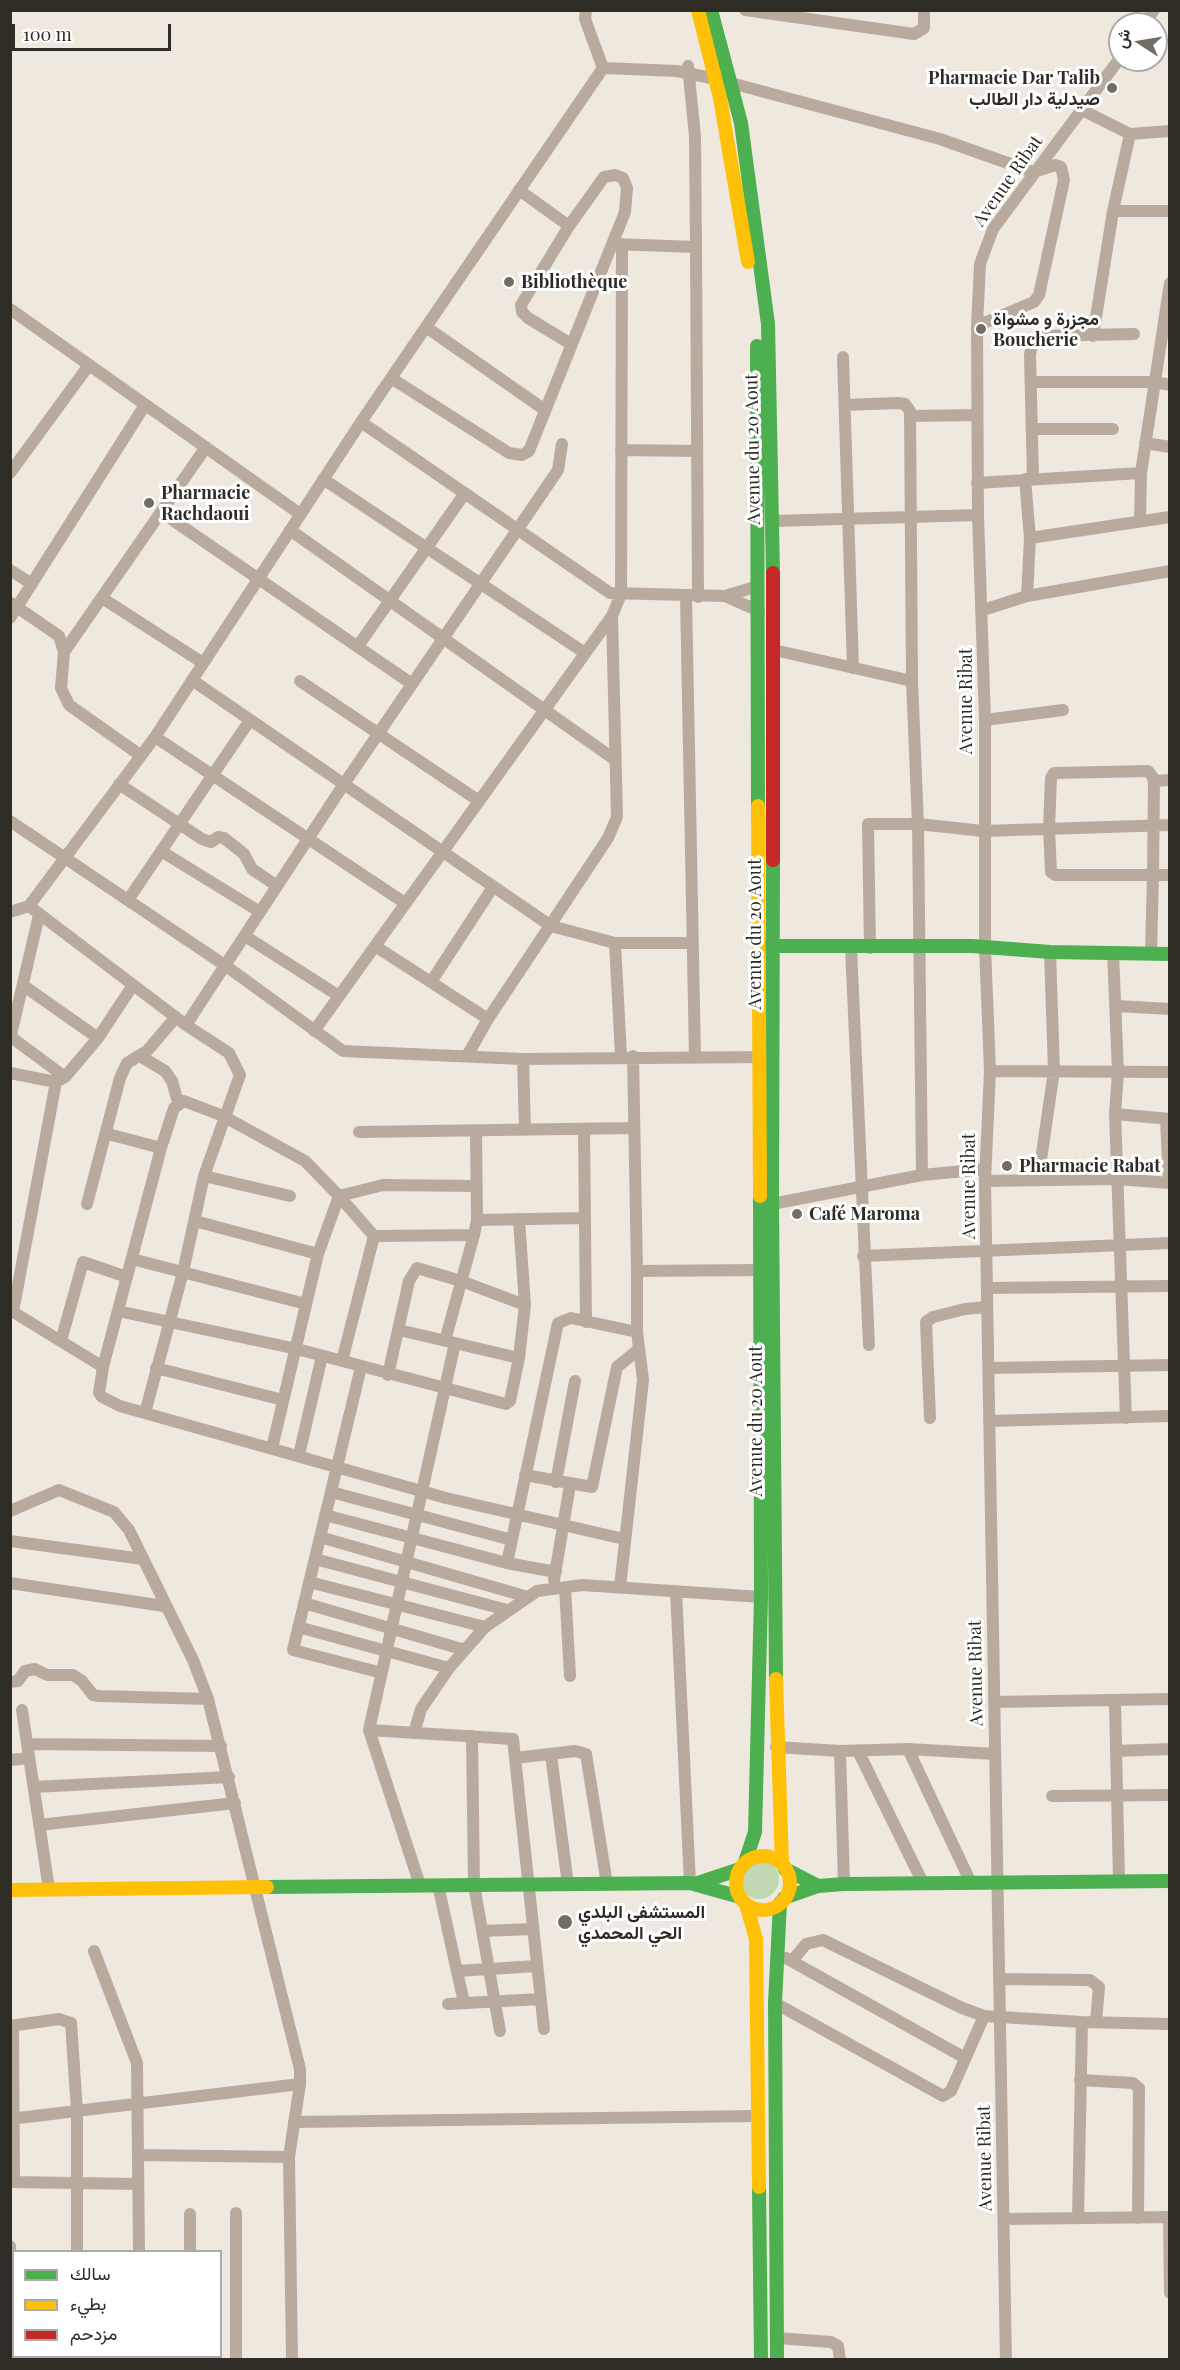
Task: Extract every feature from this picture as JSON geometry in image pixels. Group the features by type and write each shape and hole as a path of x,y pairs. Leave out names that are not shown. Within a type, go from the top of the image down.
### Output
{"main road":[{"name":"Avenue du 20 Aout","path":"698,10 716,79 746,243 757,335 758,586 766,946"},
{"name":"Avenue du 20 Aout","path":"711,10 733,85 746,155 768,324 772,521 774,650 760,1270 761,1597 755,1832 743,1866"},
{"path":"766,946 985,947 1050,952 1170,954"},
{"name":"Avenue du 20 Aout","path":"765,1057 772,1204 776,1747 783,1866"},
{"path":"10,1890 694,1883 764,1856 818,1886"},
{"path":"743,1866 736,1883 756,1939 760,2360"},
{"path":"777,2360 775,2003 782,1900 789,1887 783,1866"},
{"path":"694,1883 743,1900 761,1910 818,1886 844,1884 1170,1881"}],"street":[{"path":"586,10 585,19 603,68"},
{"path":"745,10 914,34 924,28 924,10"},
{"path":"685,71 710,59"},
{"path":"603,68 685,71 940,139 1034,172 1056,165 1063,170 1065,176 1039,295 1034,302 976,326"},
{"path":"10,912 28,906 155,737 300,513 603,68"},
{"path":"685,71 695,136 695,451 692,596 692,943 695,1057"},
{"name":"Avenue Ribat","path":"1006,2360 986,1251 985,1175 990,1071 985,947 985,720 977,483 976,326 980,264 993,229 1110,72"},
{"path":"1082,110 1130,134 1170,131"},
{"path":"1093,336 1113,211 1130,134"},
{"path":"391,378 516,456 529,451 571,344 617,244 625,212 627,188 623,178 615,175 604,177 569,226 521,305 522,312 528,318 571,344"},
{"path":"519,190 569,226"},
{"path":"1113,211 1170,211"},
{"path":"617,244 696,247"},
{"path":"314,1031 612,616 621,594 617,244"},
{"path":"1140,519 1141,473 1167,317 1170,283"},
{"path":"13,316 89,365 300,513"},
{"path":"426,327 545,410"},
{"path":"1027,596 1032,429 1030,355 1033,339 1039,336 1134,334"},
{"path":"843,357 853,668"},
{"path":"12,466 89,365"},
{"path":"1032,382 1155,382 1170,385"},
{"path":"845,405 898,403 908,407 910,416 912,681 918,824 922,1175"},
{"path":"10,618 14,605 32,584 146,405"},
{"path":"910,416 977,415"},
{"path":"361,422 610,593 726,596 758,586"},
{"path":"1032,429 1113,429"},
{"path":"1145,443 1170,447"},
{"path":"186,1025 344,784 558,470 562,444"},
{"path":"64,652 206,447"},
{"path":"621,450 695,451"},
{"path":"977,483 1141,473"},
{"path":"323,479 585,653"},
{"path":"358,646 465,494"},
{"path":"161,512 412,684"},
{"path":"772,521 978,514"},
{"path":"1030,538 1140,519 1170,517"},
{"path":"290,530 615,759"},
{"path":"10,570 32,584"},
{"path":"983,610 1027,596 1170,571"},
{"path":"726,596 759,611"},
{"path":"102,598 202,663"},
{"path":"14,605 59,636 64,652 60,687 69,705 140,755"},
{"path":"467,1056 488,1019 608,838 617,817 612,616"},
{"path":"774,650 912,681"},
{"path":"192,680 550,926 615,943 692,943"},
{"path":"300,681 479,801"},
{"path":"985,720 1063,710"},
{"path":"128,900 250,720"},
{"path":"155,737 405,903"},
{"path":"1151,954 1153,875 1154,781 1148,771 1054,773 1051,778 1049,868 1055,875 1153,875 1170,875"},
{"path":"1154,781 1170,780"},
{"path":"119,784 208,841 224,838 244,854 252,869 277,886"},
{"path":"10,821 226,966 343,1051 523,1059 627,1056 765,1057"},
{"path":"870,948 868,824 918,824 984,831 1170,825"},
{"path":"161,851 260,912"},
{"path":"431,982 493,887"},
{"path":"28,906 186,1025 229,1053 240,1075 223,1116 204,1176 183,1272 145,1413"},
{"path":"39,915 11,1038 61,1080"},
{"path":"245,936 339,996"},
{"path":"615,943 634,1128 637,1332 643,1380 620,1587"},
{"path":"375,946 488,1019"},
{"path":"850,948 868,1345"},
{"path":"1038,1180 1054,1071 1050,952"},
{"path":"1113,953 1117,1006 1118,1072 1115,1114 1125,1418"},
{"path":"103,1367 12,1311 61,1080 98,1038 133,985"},
{"path":"24,986 98,1038"},
{"path":"1117,1006 1170,1009"},
{"path":"87,1204 108,1134 120,1078 127,1063 140,1056 176,1017"},
{"path":"140,1056 165,1071 172,1081 178,1102 170,1118 161,1148 103,1367 99,1393 102,1398 108,1402 145,1413 299,1455 422,1492 518,1517 624,1539"},
{"path":"523,1059 525,1130"},
{"path":"990,1071 1170,1072"},
{"path":"10,1073 61,1080"},
{"path":"178,1102 190,1102 223,1116 305,1161 374,1236 474,1235"},
{"path":"772,1204 922,1175 985,1175 1038,1180 1117,1179 1169,1183 1168,1119 1115,1114"},
{"path":"359,1132 634,1128"},
{"path":"584,1129 586,1322"},
{"path":"420,1885 369,1730 444,1390 461,1281 477,1220 476,1131"},
{"path":"108,1134 161,1148"},
{"path":"204,1176 290,1196"},
{"path":"339,1196 382,1185 477,1186"},
{"path":"272,1448 318,1254 339,1196"},
{"path":"477,1220 585,1218"},
{"path":"118,1311 297,1349 444,1390 508,1403 519,1358 525,1305 519,1219"},
{"path":"195,1221 318,1254"},
{"path":"342,1361 374,1236"},
{"path":"864,1256 1170,1243"},
{"path":"132,1259 306,1304"},
{"path":"61,1341 83,1262 127,1277"},
{"path":"388,1375 413,1270 423,1268 525,1305"},
{"path":"637,1271 760,1270"},
{"path":"987,1288 1170,1286"},
{"path":"930,1418 926,1322 954,1312 987,1307"},
{"path":"507,1563 558,1323 566,1318 637,1332"},
{"path":"399,1330 519,1358"},
{"path":"525,1475 570,1485 592,1487 617,1367 638,1350"},
{"path":"299,1455 322,1356"},
{"path":"989,1368 1170,1365"},
{"path":"361,1367 293,1650 382,1673"},
{"path":"156,1368 284,1400"},
{"path":"556,1482 575,1381"},
{"path":"990,1421 1170,1416"},
{"path":"570,1485 556,1572 570,1676"},
{"path":"10,1511 50,1493 64,1490 114,1512 129,1530 164,1606 193,1660 208,1699 300,2069 290,2157 292,2360"},
{"path":"331,1492 512,1540"},
{"path":"325,1515 507,1563 556,1572"},
{"path":"320,1537 528,1597"},
{"path":"10,1541 142,1559"},
{"path":"315,1559 507,1610"},
{"path":"309,1582 485,1627"},
{"path":"10,1583 164,1606"},
{"path":"414,1733 421,1709 448,1668 485,1627 528,1597 559,1587 620,1587 761,1597"},
{"path":"676,1591 694,1883"},
{"path":"304,1603 465,1650"},
{"path":"298,1627 448,1668"},
{"path":"10,1682 18,1681 22,1673 31,1669 47,1675 73,1675 82,1681 93,1695 208,1699"},
{"path":"994,1702 1170,1700"},
{"path":"1115,1702 1119,1881"},
{"path":"22,1710 49,1889"},
{"path":"369,1730 513,1739 544,2029"},
{"path":"472,1736 474,1885 500,2031"},
{"path":"27,1744 221,1746"},
{"path":"776,1747 840,1751 908,1749 995,1754"},
{"path":"908,1749 971,1883"},
{"path":"1116,1751 1170,1749"},
{"path":"858,1750 923,1883"},
{"path":"515,1758 580,1751 586,1754 607,1884"},
{"path":"840,1751 844,1884"},
{"path":"551,1755 568,1885"},
{"path":"10,1760 29,1758"},
{"path":"34,1787 229,1777"},
{"path":"1052,1796 1170,1795"},
{"path":"39,1825 235,1803"},
{"path":"438,1885 464,2003"},
{"path":"482,1932 533,1929"},
{"path":"792,1961 806,1944 823,1940 962,2008 984,2016 1170,2024"},
{"path":"94,1951 137,2063 140,2104 139,2250"},
{"path":"777,1954 964,2058"},
{"path":"457,1971 537,1966"},
{"path":"999,1979 1081,1980 1096,1983 1099,1987 1096,2022"},
{"path":"448,2004 540,1999"},
{"path":"775,2003 943,2096 951,2091 984,2016"},
{"path":"77,2250 76,2183 77,2111 72,2023 64,2019 51,2019 12,2026 12,2182 76,2183 138,2184"},
{"path":"1078,2218 1082,2022"},
{"path":"1080,2080 1133,2083 1139,2088 1138,2218"},
{"path":"12,2119 300,2084"},
{"path":"294,2122 758,2116"},
{"path":"139,2155 290,2157"},
{"path":"236,2213 236,2360"},
{"path":"190,2214 190,2250"},
{"path":"1004,2220 1169,2217 1170,2293"},
{"path":"10,2246 12,2321"},
{"path":"777,2338 831,2342 838,2346 840,2360"},
{"path":"14,2358 78,2358"}],"green space":[{"path":"759,1859 773,1865 779,1879 773,1893 759,1899 745,1893 739,1879 745,1865"}],"traffic: fast":[{"path":"711,10 741,123 768,324 773,573"},
{"path":"757,346 758,806"},
{"path":"773,860 772,1204 776,1679"},
{"path":"760,946 972,946 1050,952 1170,954"},
{"path":"745,1862 755,1832 761,1597 760,1196"},
{"path":"698,1883 740,1869"},
{"path":"785,1869 818,1886"},
{"path":"784,1898 818,1886 844,1884 1170,1881"},
{"path":"267,1887 690,1883 740,1897"},
{"path":"777,2360 775,2003 780,1903"},
{"path":"759,2187 761,2360"}],"traffic: slow":[{"path":"698,10 720,98 748,262"},
{"path":"758,806 760,1196"},
{"path":"776,1679 782,1864"},
{"path":"763,1856 773,1858 782,1864 788,1873 790,1883 788,1893 782,1902 773,1908 763,1910 753,1908 744,1902 738,1893 736,1883 738,1873 744,1864 753,1858 763,1856"},
{"path":"10,1890 267,1887"},
{"path":"746,1904 756,1939 759,2187"}],"traffic: jam":[{"path":"773,573 773,860"}],"place":[{"name":"Pharmacie Dar Talib صيدلية دار الطالب","path":"1112,88"},
{"name":"Bibliothèque","path":"509,282"},
{"name":"مجزرة و مشواة Boucherie","path":"981,329"},
{"name":"Pharmacie Rachdaoui","path":"149,503"},
{"name":"Pharmacie Rabat","path":"1007,1166"},
{"name":"Café Maroma","path":"797,1214"},
{"name":"المستشفى البلدي الحي المحمدي","path":"565,1922"}]}
